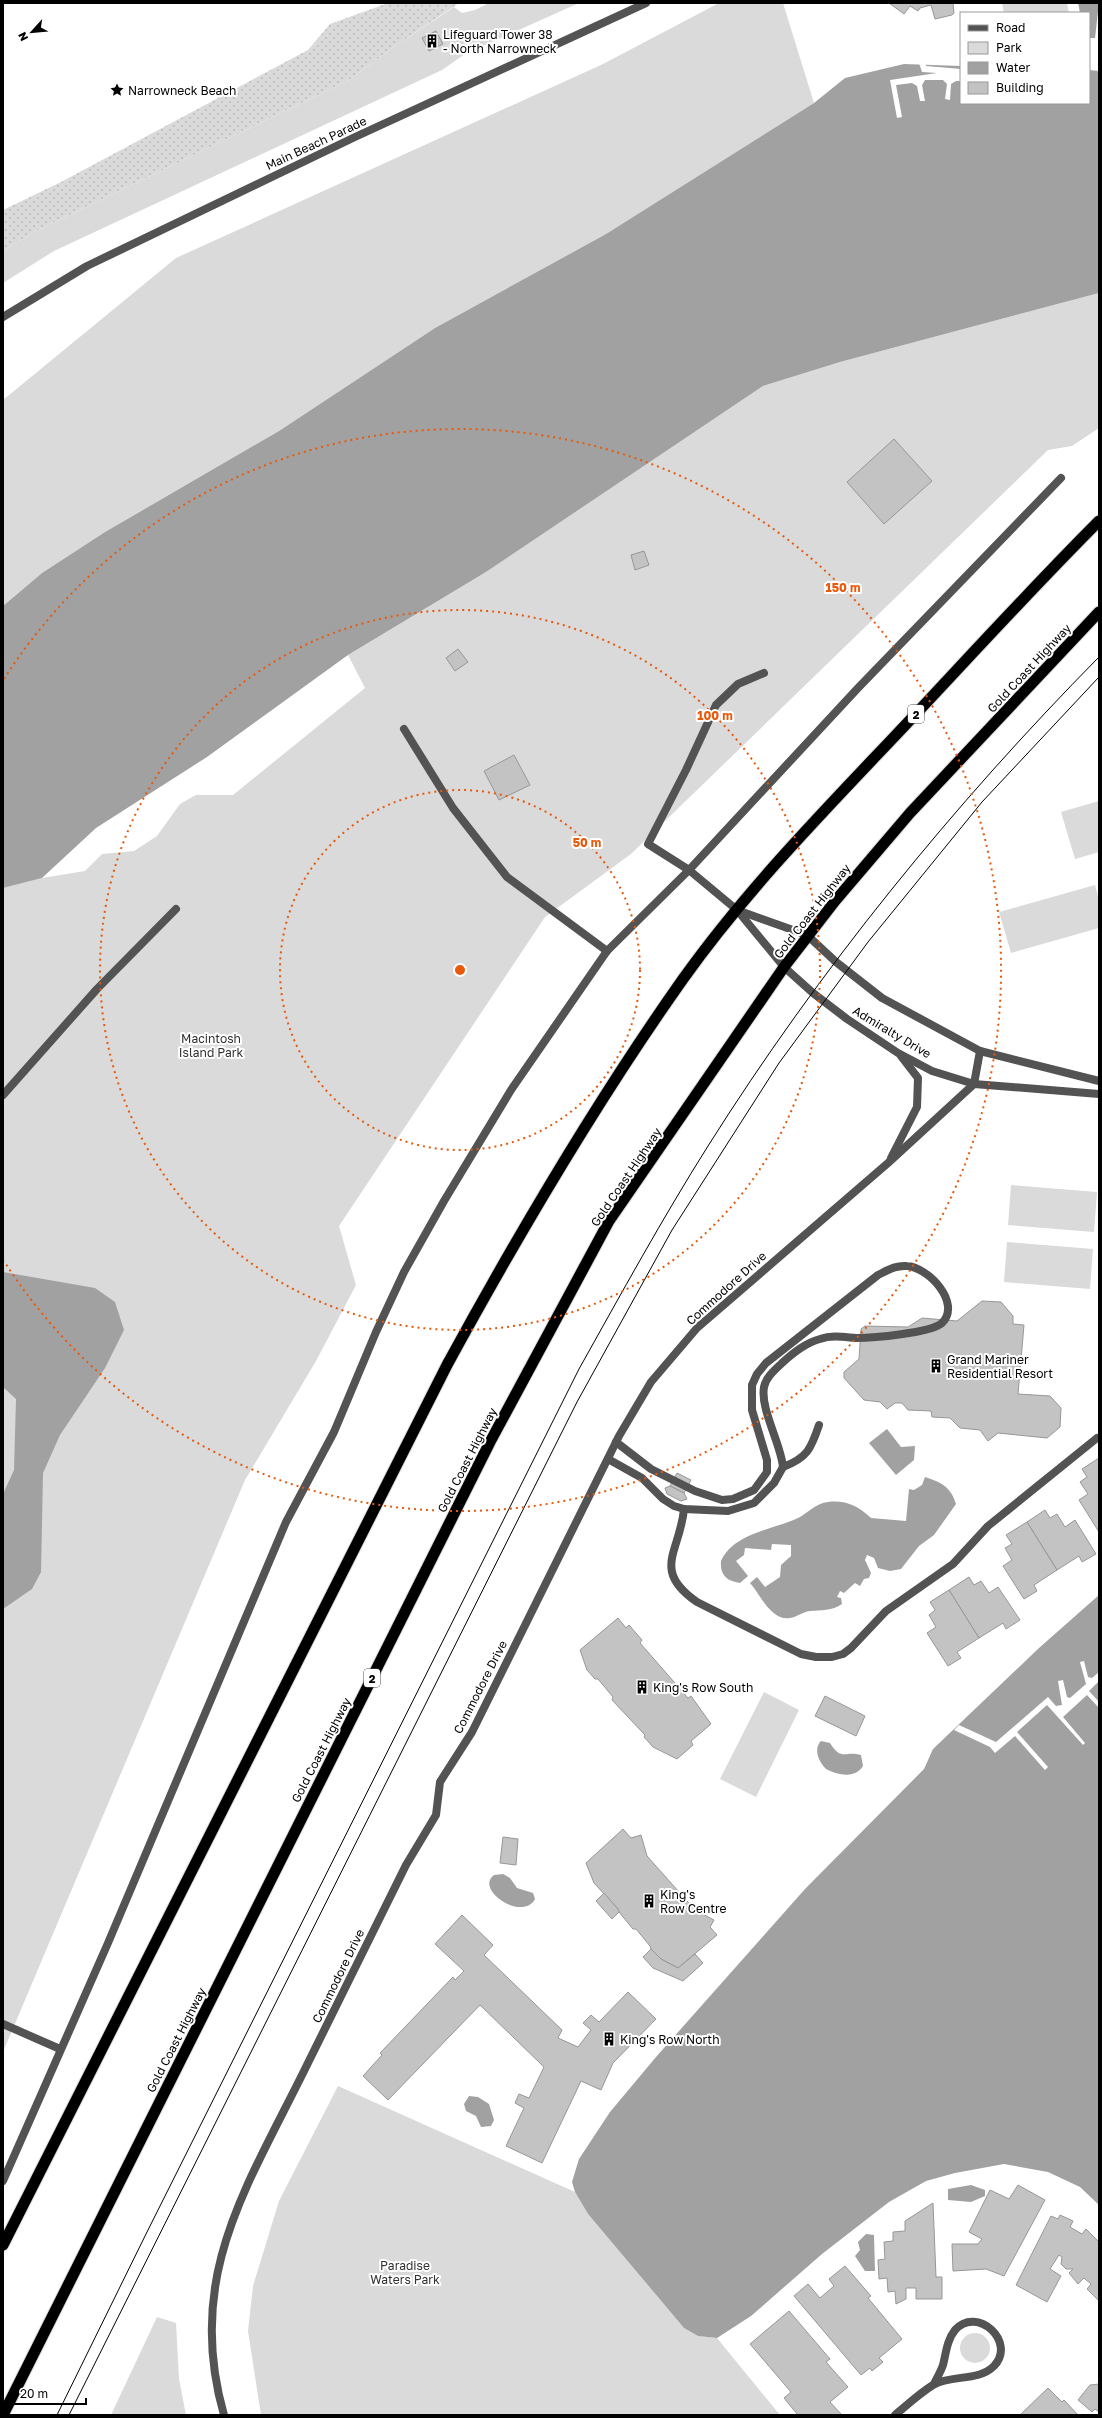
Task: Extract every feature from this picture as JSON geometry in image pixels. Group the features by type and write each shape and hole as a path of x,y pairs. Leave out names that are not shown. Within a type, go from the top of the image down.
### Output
{"highway":[{"name":"2","path":"3,2246 388,1480 502,1264 598,1107 683,979 737,910 833,802 1099,521"},
{"name":"Gold Coast Highway","path":"3,2415 509,1407 609,1222 784,966 807,935 910,814 1099,612"}],"street":[{"name":"Main Beach Parade","path":"3,317 87,266 356,137 646,3"},
{"path":"3,2181 108,1943 286,1522 334,1432 376,1332 404,1272 444,1201 511,1090 607,951 689,870 858,688 1061,478"},
{"path":"764,673 738,684 716,705 686,770 648,844 689,870 737,910 807,935"},
{"path":"404,729 453,808 507,877 607,951"},
{"path":"3,1096 97,989 176,909"},
{"name":"Admiralty Drive","path":"737,910 784,966 836,1012 898,1053 932,1071 974,1084 1099,1094"},
{"name":"Admiralty Drive","path":"807,935 836,962 882,998 980,1051 1099,1081"},
{"path":"974,1084 980,1051"},
{"path":"888,1163 917,1107 918,1078 898,1053"},
{"name":"Commodore Drive","path":"224,2415 213,2368 211,2322 215,2284 236,2207 406,1865 436,1815 440,1782 472,1732 616,1442 651,1382 697,1328 888,1163 974,1084"},
{"path":"616,1442 651,1469 695,1491 722,1500 733,1499 754,1490 767,1472 767,1460 752,1410 752,1385 766,1362 878,1275 893,1267 908,1266 922,1271 934,1280 948,1304 948,1313 942,1323 930,1329 910,1332 857,1338 835,1336 818,1339 792,1354 768,1378 764,1388 766,1404 783,1467"},
{"path":"608,1459 642,1478 662,1500 674,1506 684,1509 728,1511 754,1503 774,1483 783,1467 798,1461 805,1456 812,1445 819,1425"},
{"path":"684,1509 682,1526 671,1566 677,1585 683,1592 697,1602 801,1654 816,1657 832,1657 843,1654 851,1648 886,1611 953,1564 988,1526 1096,1438"},
{"path":"3,2024 60,2049"},
{"path":"895,2415 934,2384 952,2378 981,2374 989,2371 1000,2357 999,2340 995,2332 984,2324 972,2322 956,2329 950,2336 942,2366 934,2384"}],"green space":[{"path":"388,3 459,3 398,44 349,80 34,232 3,251 3,210 61,182 308,50 330,24"},
{"path":"489,3 579,3 465,54 442,70 54,251 3,283 3,251 34,232 349,80 398,44 454,7 462,13 475,10"},
{"path":"719,3 783,3 814,103 606,234 435,328 279,431 105,532 42,573 3,606 3,400 176,258 603,64"},
{"path":"1002,3 1067,3 1069,12 1004,12"},
{"name":"Macintosh Island Park","path":"1099,293 1099,428 1072,446 1048,450 631,854 545,917 339,1226 356,1285 316,1361 245,1480 3,2052 3,888 42,878 85,871 102,854 134,851 157,836 180,804 196,795 233,795 365,688 348,655 486,572 763,386 840,362"},
{"path":"1099,801 1099,852 1075,859 1061,812"},
{"path":"1095,885 1099,900 1099,928 1011,953 999,912"},
{"path":"1011,1185 1097,1192 1094,1232 1008,1225"},
{"path":"1007,1242 1093,1249 1090,1289 1004,1282"},
{"path":"764,1692 799,1710 756,1797 720,1779"},
{"name":"Paradise Waters Park","path":"338,2086 575,2192 588,2214 684,2328 698,2336 717,2338 780,2415 261,2415 248,2331 253,2286 279,2201"},
{"path":"157,2317 176,2323 179,2379 186,2415 111,2415"},
{"path":"975,2333 986,2337 990,2348 986,2359 975,2363 964,2359 960,2348 964,2337"}],"water":[{"path":"1078,3 1099,3 1095,38 1090,38 1090,12 1080,12"},
{"path":"904,64 960,66 960,104 1090,104 1090,70 1099,71 1099,293 840,362 763,386 486,572 348,655 207,757 96,828 42,878 3,888 3,606 42,573 105,532 279,431 435,328 606,234 814,103 845,78"},
{"path":"3,1272 95,1288 115,1302 124,1330 105,1368 60,1435 43,1473 41,1572 32,1589 3,1609 3,1494 14,1470 16,1399 3,1387"},
{"path":"887,1429 901,1447 915,1446 914,1460 896,1475 869,1443"},
{"path":"925,1477 945,1486 951,1493 956,1504 934,1535 919,1546 901,1569 890,1571 878,1568 874,1558 867,1555 865,1560 871,1573 869,1578 864,1579 860,1586 855,1583 844,1593 840,1591 837,1597 841,1598 842,1604 834,1608 807,1612 790,1618 783,1618 767,1606 750,1583 757,1577 765,1587 780,1577 781,1565 791,1556 791,1545 772,1544 771,1550 745,1548 744,1555 736,1561 748,1576 740,1583 731,1581 723,1574 721,1561 735,1544 744,1538 798,1518 816,1506 824,1503 846,1503 861,1510 871,1518 906,1521 909,1489 914,1490 922,1485"},
{"path":"1099,1595 1099,2205 1080,2187 1048,2172 1004,2164 955,2173 926,2181 889,2202 822,2254 751,2316 717,2338 698,2336 684,2328 588,2214 575,2192 572,2182 579,2159 610,2112 656,2057 805,1889 924,1769 933,1749 1039,1648"},
{"path":"821,1741 830,1743 834,1749 841,1754 861,1755 863,1766 856,1773 846,1775 826,1769 821,1763 817,1752 817,1748"},
{"path":"503,1874 510,1878 517,1888 533,1893 535,1899 529,1905 521,1907 502,1901 490,1888 490,1881 494,1875"},
{"path":"469,2096 478,2097 489,2104 494,2120 491,2126 481,2127 476,2116 466,2111 464,2104"},
{"path":"971,2185 985,2190 985,2196 971,2202 948,2200 948,2189"},
{"path":"866,2234 874,2235 875,2271 865,2271 855,2256 860,2250 858,2242"}],"pier":[{"path":"919,63 925,63 926,66 960,69 960,81 956,81 951,84 950,100 945,99 947,84 943,80 925,80 922,85 925,101 920,101 917,86 912,83 896,85 902,117 897,118 890,80 937,73 922,72"},
{"path":"1084,1661 1088,1677 1092,1678 1099,1672 1099,1681 1089,1691 1099,1702 1099,1708 1087,1695 1063,1717 1085,1743 1083,1745 1047,1705 1017,1732 1048,1767 1045,1770 1015,1736 995,1753 990,1747 954,1730 959,1725 996,1742 1048,1697 1056,1706 1062,1705 1058,1681 1063,1680 1067,1697 1070,1698 1086,1684 1080,1662"}],"building":[{"path":"889,3 953,3 954,13 952,15 935,19 931,5 920,8 918,11 910,6 904,14"},
{"name":"Lifeguard Tower 38 - North Narrowneck","path":"436,31 443,44 429,51 422,38"},
{"path":"894,439 932,481 884,524 847,482"},
{"path":"644,551 649,565 635,570 631,555"},
{"path":"458,649 468,662 455,671 446,658"},
{"path":"514,755 530,785 499,800 484,771"},
{"name":"Grand Mariner Residential Resort","path":"982,1301 1001,1302 1013,1316 1013,1324 1024,1325 1018,1394 1050,1396 1061,1408 1060,1427 1047,1438 998,1433 988,1441 980,1430 960,1428 950,1418 932,1417 931,1411 908,1410 902,1403 895,1403 887,1409 880,1402 864,1400 844,1378 844,1372 859,1359 861,1329 865,1326 908,1327 922,1318 957,1321"},
{"path":"1099,1458 1099,1532 1079,1500 1088,1494 1080,1482 1087,1477 1082,1469"},
{"path":"677,1473 691,1480 684,1493 670,1486"},
{"path":"670,1486 684,1493 687,1499 681,1501 667,1494 665,1488"},
{"path":"1045,1510 1050,1518 1057,1514 1065,1527 1075,1520 1096,1554 1082,1562 1079,1556 1057,1570 1027,1522"},
{"path":"1027,1522 1057,1570 1034,1585 1037,1591 1024,1599 1003,1566 1012,1560 1005,1548 1012,1544 1006,1535"},
{"path":"969,1577 974,1585 981,1581 989,1593 998,1587 1020,1620 1006,1629 1003,1623 979,1638 949,1590"},
{"path":"949,1590 979,1638 957,1652 961,1658 948,1666 927,1633 936,1627 929,1615 935,1610 930,1602"},
{"name":"King's Row South","path":"618,1618 626,1628 629,1625 642,1640 640,1643 688,1698 691,1696 711,1724 691,1741 693,1745 677,1759 653,1747 644,1737 645,1735 612,1700 613,1697 598,1679 595,1679 587,1670 580,1650"},
{"path":"825,1696 865,1716 856,1736 815,1716"},
{"name":"King's Row Centre","path":"623,1829 631,1838 641,1835 647,1856 695,1910 714,1920 710,1927 717,1935 678,1968 661,1959 651,1949 636,1929 633,1929 618,1909 594,1883 586,1863"},
{"path":"503,1837 518,1839 516,1865 500,1863"},
{"path":"604,1893 619,1912 612,1919 596,1901"},
{"name":"King's Row North","path":"462,1915 493,1945 484,1955 562,2030 558,2038 578,2047 591,2030 583,2023 591,2015 599,2022 628,1992 656,2019 613,2063 601,2090 581,2081 542,2163 506,2146 524,2108 515,2103 519,2094 529,2098 544,2067 480,2005 388,2100 363,2076 382,2055 380,2053 453,1977 455,1980 464,1971 435,1944"},
{"path":"651,1949 661,1959 678,1968 695,1954 703,1963 683,1981 653,1968 643,1957"},
{"path":"1018,2185 1045,2200 1004,2276 986,2269 953,2271 952,2244 978,2244 982,2239 969,2232 990,2190 1009,2199"},
{"path":"933,2203 936,2277 942,2277 942,2299 916,2299 916,2288 906,2288 906,2299 896,2304 895,2291 888,2292 887,2278 879,2279 878,2260 885,2259 884,2242 893,2241 893,2232 905,2231 905,2221"},
{"path":"1060,2215 1073,2221 1070,2227 1082,2234 1086,2229 1099,2242 1099,2301 1087,2289 1091,2284 1084,2278 1078,2284 1069,2273 1073,2269 1066,2269 1061,2264 1062,2257 1059,2255 1050,2269 1061,2276 1047,2302 1016,2285 1051,2216 1058,2219"},
{"path":"845,2266 871,2296 868,2298 902,2339 879,2358 883,2362 872,2371 870,2368 861,2375 794,2296 808,2284 820,2298 834,2286 829,2279"},
{"path":"789,2311 830,2359 826,2362 848,2387 830,2402 842,2415 798,2415 784,2398 791,2392 750,2344"},
{"path":"1099,2384 1099,2412 1095,2409 1092,2412 1078,2400 1090,2385"},
{"path":"1048,2388 1062,2402 1064,2400 1078,2415 1020,2415"}],"tram line":[{"path":"57,2415 579,1369 674,1201 708,1146 795,1016 890,891 940,830 992,771 1099,657"},
{"path":"69,2415 577,1402 672,1230 779,1063 868,942 982,802 1099,677"}],"place":[{"name":"Lifeguard Tower 38 - North Narrowneck","path":"432,41"},
{"name":"Narrowneck Beach","path":"117,90"},
{"name":"Grand Mariner Residential Resort","path":"936,1366"},
{"name":"King's Row South","path":"642,1687"},
{"name":"King's Row Centre","path":"649,1901"},
{"name":"King's Row North","path":"609,2039"}]}
